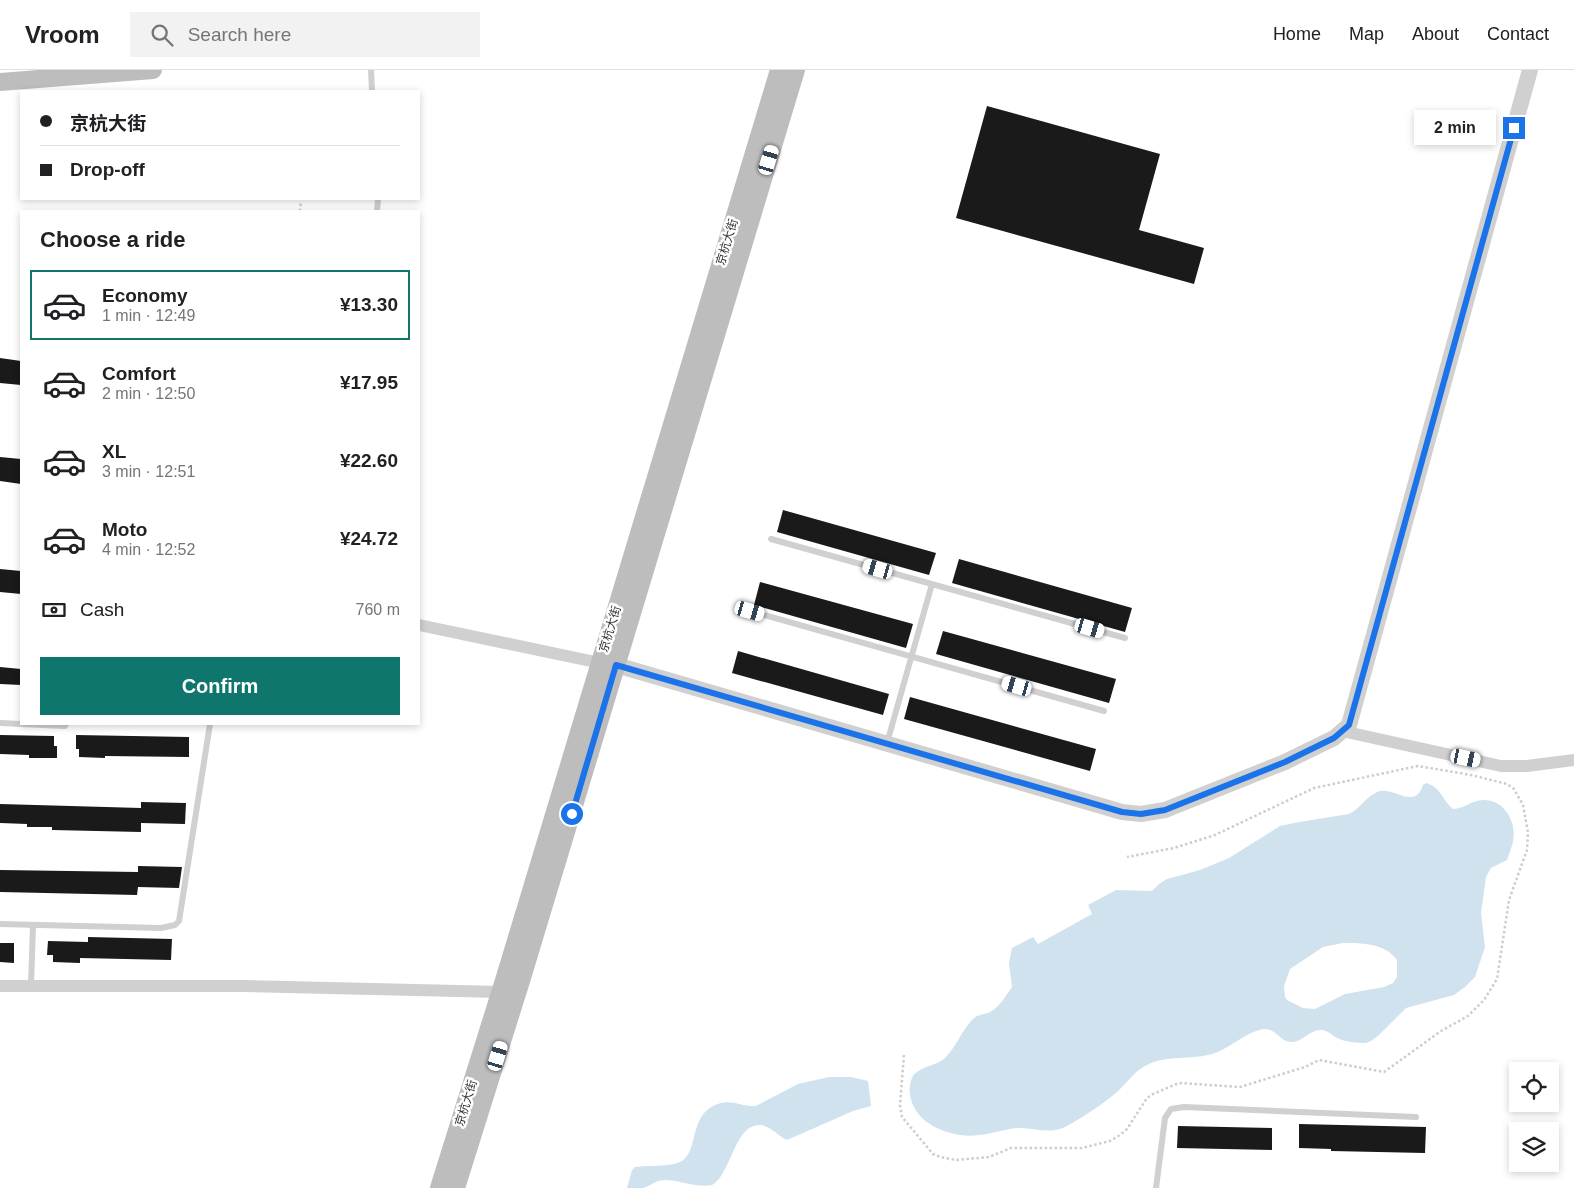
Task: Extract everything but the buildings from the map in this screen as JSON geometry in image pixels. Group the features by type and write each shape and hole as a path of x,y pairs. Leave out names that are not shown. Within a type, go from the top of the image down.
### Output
{"main road":[{"path":"0,82 153,70"},
{"name":"京杭大街","path":"456,1188 521,981 608,664 779,70"},
{"name":"京杭大街","path":"439,1188 500,992 608,664 796,70"}],"street":[{"path":"420,625 608,664 1122,812 1141,814 1165,810 1285,762 1334,738 1349,725 1530,70"},
{"path":"1342,731 1501,766 1527,766 1574,760"},
{"path":"0,986 243,986 500,992"}],"lane":[{"path":"371,70 372,90"},
{"path":"771,539 1125,638"},
{"path":"887,743 932,584"},
{"path":"750,611 1104,711"},
{"path":"0,724 20,725"},
{"path":"32,725 66,725"},
{"path":"0,924 161,928 175,925 179,921 210,725"},
{"path":"31,986 32,925"},
{"path":"1156,1188 1166,1118 1171,1109 1184,1107 1416,1117"}],"path":[{"path":"300,210 301,201"},
{"path":"904,1055 900,1105 902,1117 933,1154 956,1160 989,1158 1011,1148 1082,1148 1110,1141 1126,1129 1147,1098 1179,1083 1240,1088 1305,1067 1319,1060 1384,1072 1441,1030 1468,1016 1484,1000 1497,979 1509,900 1526,850 1528,833 1523,805 1514,790 1507,784 1471,775 1418,766 1314,788 1215,835 1174,848 1127,856"}],"water":[{"path":"1426,783 1435,787 1453,809 1461,808 1479,800 1497,803 1507,813 1513,826 1513,841 1507,860 1491,868 1486,877 1481,913 1485,947 1475,977 1454,995 1406,1008 1379,1035 1366,1043 1337,1038 1322,1030 1313,1032 1296,1041 1288,1042 1270,1030 1265,1029 1253,1032 1212,1054 1156,1061 1140,1069 1118,1091 1099,1106 1059,1129 1047,1131 1017,1128 972,1136 949,1133 928,1123 919,1115 913,1105 910,1094 910,1083 914,1074 944,1059 973,1019 994,1010 1000,1004 1012,987 1009,963 1012,948 1033,937 1038,944 1092,914 1088,905 1116,890 1152,891 1167,879 1200,870 1229,858 1280,826 1349,814 1372,795 1380,791 1410,797 1415,796 1420,792","holes":["1343,943 1373,945 1392,954 1397,960 1397,977 1393,983 1384,987 1345,994 1315,1009 1303,1008 1287,1000 1284,986 1290,969 1323,947"]},
{"path":"829,1077 851,1077 868,1081 871,1106 853,1111 787,1140 764,1126 752,1127 739,1140 724,1171 712,1185 701,1186 663,1180 643,1188 627,1188 632,1170 635,1167 673,1164 685,1158 690,1151 702,1115 710,1108 725,1102 756,1106 798,1084"}],"route":[{"path":"572,814 616,665 1122,812 1141,814 1165,810 1285,762 1334,738 1349,725 1514,128"}]}
